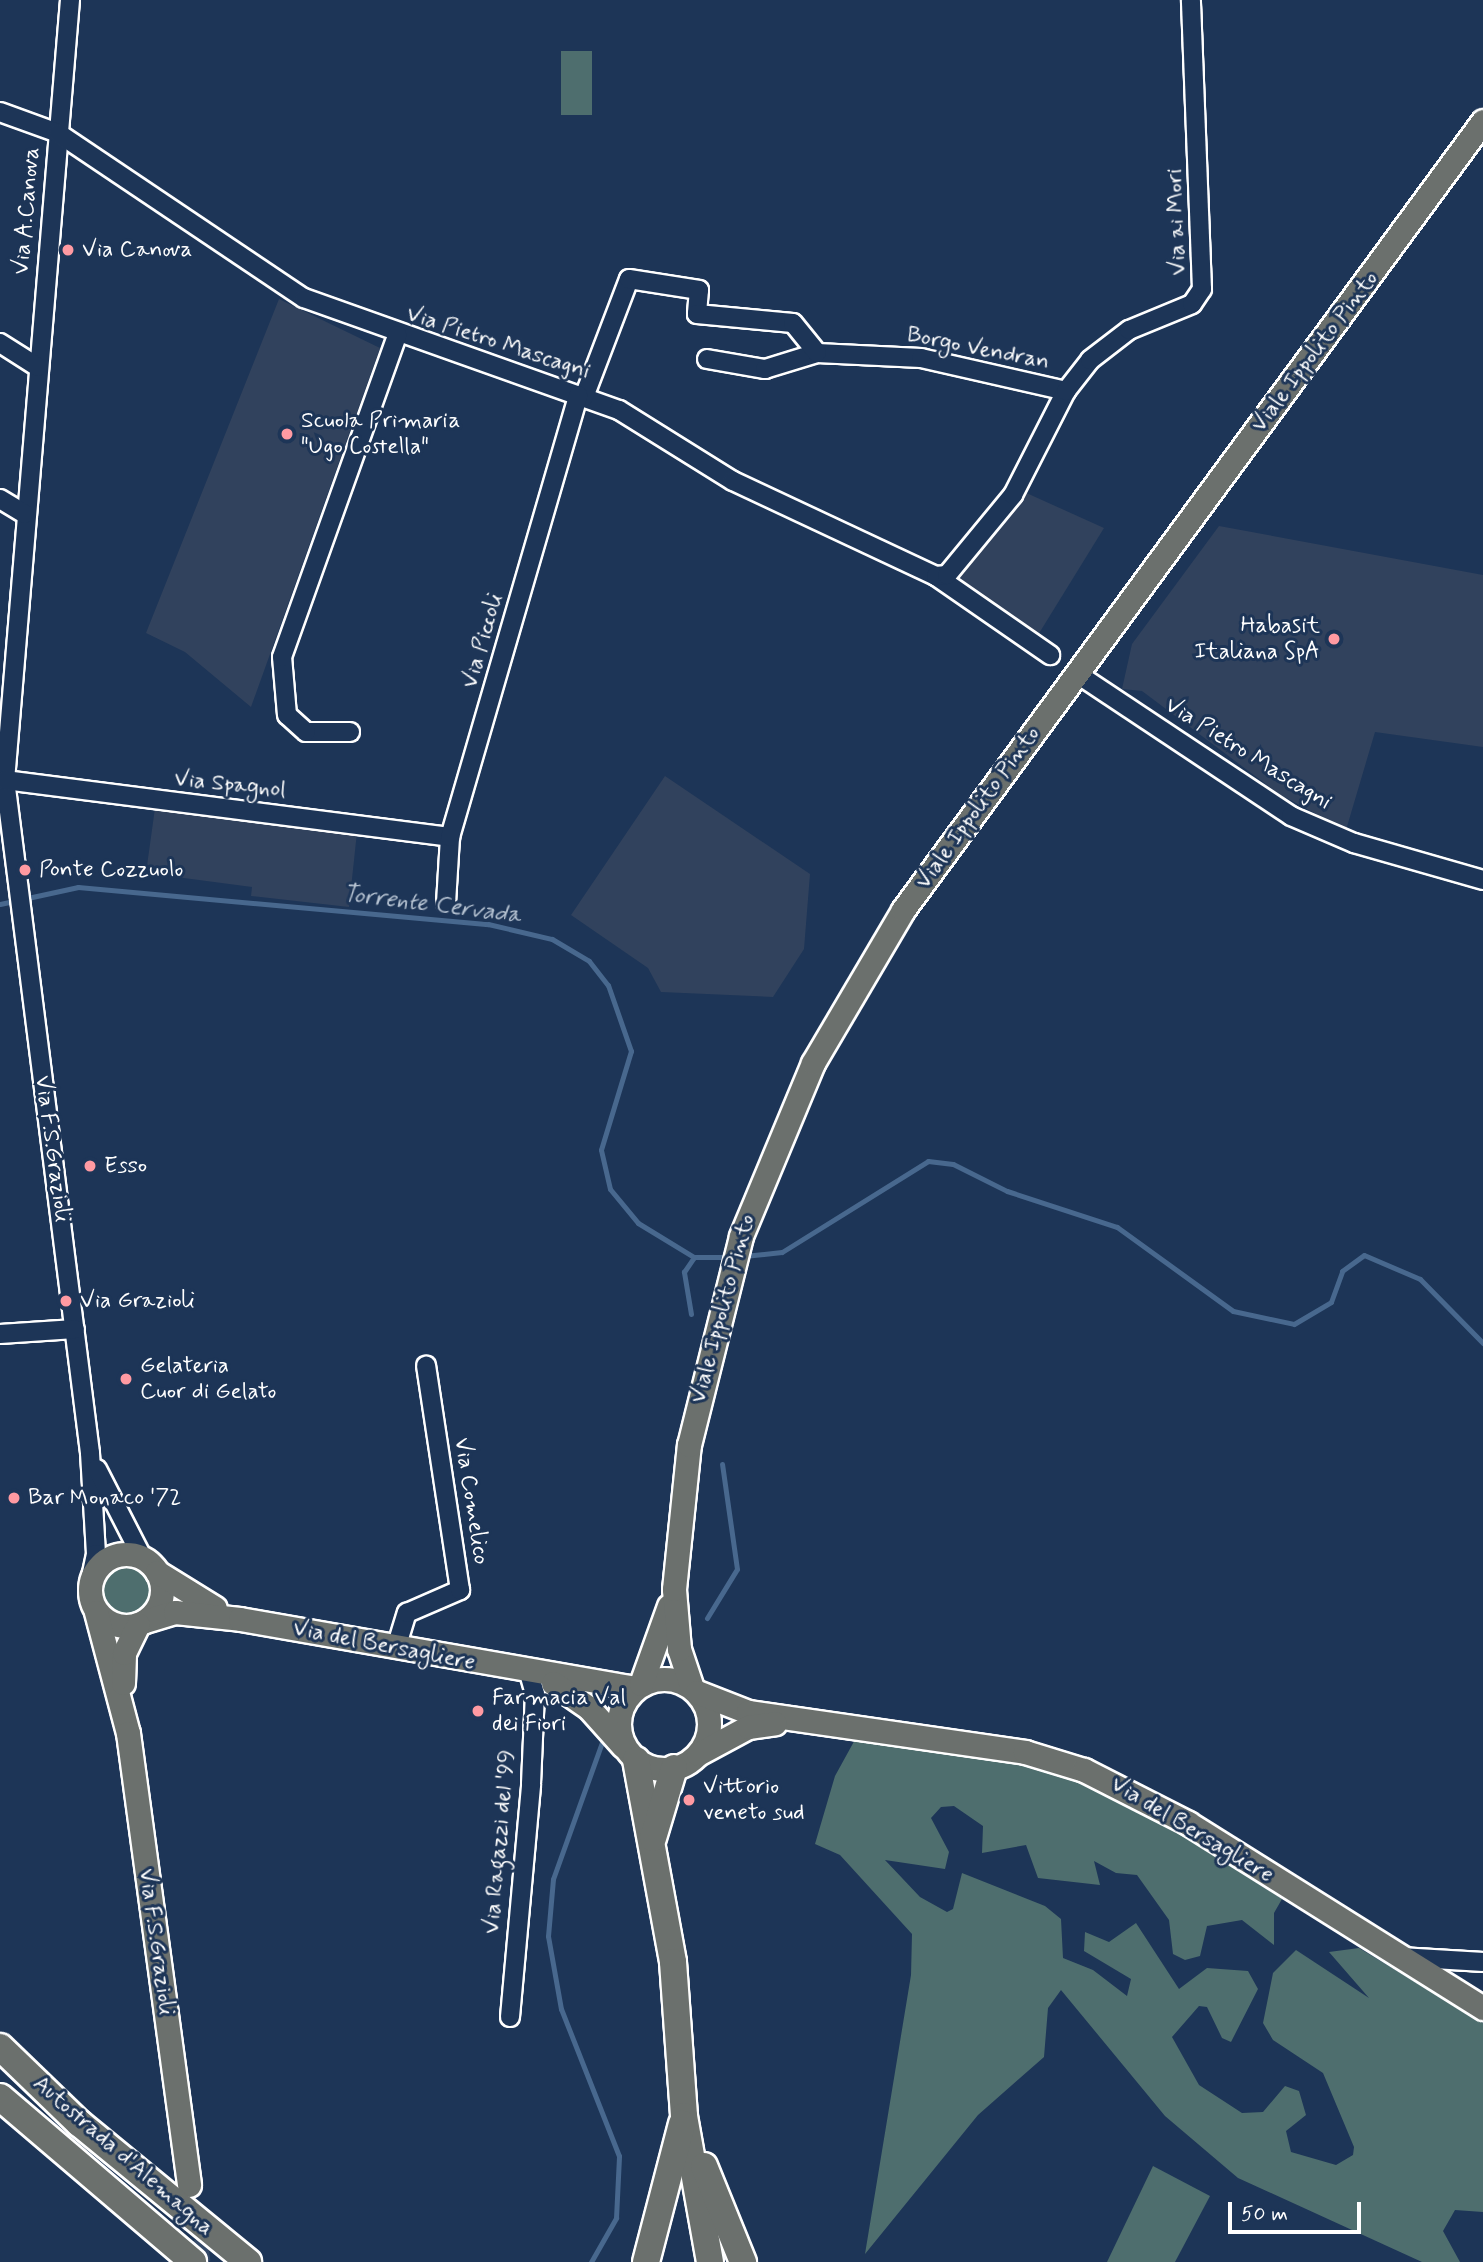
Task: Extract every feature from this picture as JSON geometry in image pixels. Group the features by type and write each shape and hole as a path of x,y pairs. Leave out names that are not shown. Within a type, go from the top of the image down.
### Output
{"highway":[{"path":"630,1754 653,1839 673,1962 684,2116 710,2262"},
{"path":"653,1839 674,1768"},
{"name":"Autostrada d'Alemagna","path":"0,2047 195,2222 248,2262"},
{"name":"Autostrada d'Alemagna","path":"0,2097 193,2262"},
{"path":"646,2262 684,2116"},
{"path":"684,2116 743,2262"},
{"path":"195,2222 261,2262"}],"main road":[{"name":"Viale Ippolito Pinto","path":"694,1690 679,1649 674,1589 689,1445 741,1236 788,1116 871,959 1076,673 1483,121"},
{"path":"111,1557 150,1565 159,1604 142,1623 111,1624 96,1612 90,1582 111,1557"},
{"name":"Via del Bersagliere","path":"150,1565 191,1598 240,1619"},
{"name":"Viale Ippolito Pinto","path":"638,1686 674,1589"},
{"name":"Via F.S.Grazioli","path":"96,1612 122,1700 189,2185"},
{"name":"Via del Bersagliere","path":"142,1623 175,1612 240,1619 529,1672 638,1686"},
{"name":"Via F.S.Grazioli","path":"122,1700 124,1653 142,1623"},
{"name":"Via del Bersagliere","path":"529,1672 575,1696 630,1754"},
{"path":"660,1678 694,1690 709,1727 698,1754 674,1768 630,1754 618,1721 638,1686 660,1678"},
{"name":"Via del Bersagliere","path":"694,1690 730,1708 788,1720 1025,1752 1084,1769 1188,1823 1394,1956 1483,2008"},
{"name":"Via del Bersagliere","path":"698,1754 748,1727 788,1720"}],"street":[{"name":"Via A.Canova","path":"5,843 6,669 25,514 70,0"},
{"name":"Via ai Mori","path":"936,576 947,575 1013,495 1066,391 1107,344 1192,304 1202,289 1191,0"},
{"name":"Via Pietro Mascagni","path":"0,112 58,133 289,289 397,335 581,396 645,424 733,481 936,576 1050,655"},
{"path":"581,396 629,279 699,290 697,314 793,323 817,353"},
{"path":"350,732 306,732 286,715 282,657 397,335"},
{"path":"0,343 38,366"},
{"name":"Borgo Vendran","path":"707,359 765,369 817,353 921,358 1066,391"},
{"name":"Via Piccoli","path":"446,903 450,836 581,396"},
{"path":"0,499 25,514"},
{"name":"Via Pietro Mascagni","path":"1076,673 1291,816 1354,843 1483,880"},
{"name":"Via Spagnol","path":"5,780 450,836"},
{"name":"Via F.S.Grazioli","path":"5,843 20,908 90,1453 96,1554 90,1582"},
{"path":"0,1334 75,1329"},
{"name":"Via Comelico","path":"396,1648 407,1613 460,1590 426,1366"},
{"name":"Via F.S.Grazioli","path":"90,1453 110,1504 150,1565"},
{"name":"Via Ragazzi del '99","path":"510,2017 531,1784 535,1693 529,1672"},
{"path":"1394,1956 1483,1962"}],"shaded area":[{"name":"Scuola Primaria \"Ugo Costella\"","path":"279,299 380,348 251,707 185,652 146,633"},
{"path":"1022,491 1104,528 1038,635 953,577"},
{"path":"1219,526 1483,575 1483,747 1375,732 1346,830 1279,794 1142,691 1122,689 1132,644"},
{"path":"665,776 810,874 804,949 773,997 661,992 648,968 571,915"},
{"path":"155,808 357,832 349,907 251,896 252,887 146,873"}],"green space":[{"path":"561,51 592,51 592,115 561,115"},
{"path":"125,1566 143,1573 150,1591 143,1609 125,1616 107,1609 100,1591 107,1573"},
{"path":"857,1736 1020,1762 1081,1780 1182,1833 1282,1899 1274,1913 1274,1945 1242,1920 1207,1926 1200,1956 1185,1960 1173,1954 1169,1920 1137,1875 1116,1873 1094,1861 1100,1885 1038,1878 1026,1845 982,1853 983,1826 954,1806 941,1807 931,1818 949,1852 945,1869 885,1860 920,1897 947,1912 953,1909 962,1873 1045,1906 1061,1919 1063,1958 1093,1970 1127,1996 1131,1979 1084,1951 1085,1932 1109,1942 1136,1923 1179,1989 1207,1968 1248,1971 1258,1989 1231,2042 1222,2038 1207,2007 1199,2006 1172,2037 1199,2085 1242,2113 1263,2112 1285,2086 1299,2091 1306,2115 1286,2131 1291,2152 1336,2165 1353,2155 1354,2147 1323,2073 1273,2040 1263,2023 1273,1973 1296,1950 1369,1998 1329,1952 1359,1948 1483,2023 1483,2212 1455,2210 1443,2231 1460,2262 1422,2262 1238,2178 1165,2116 1061,1990 1048,2008 1044,2057 978,2115 865,2254 911,1975 912,1934 840,1855 815,1844 835,1776"},
{"path":"1153,2166 1210,2196 1175,2262 1107,2262"}],"waterway":[{"name":"Torrente Cervada","path":"0,904 78,887 488,924 552,939 589,961 608,985 631,1051 601,1150 610,1189 638,1223 694,1257 731,1257"},
{"name":"Torrente Cervada","path":"744,1256 782,1252 928,1161 953,1164 1007,1191 1117,1227 1233,1311 1294,1324 1331,1302 1342,1271 1364,1255 1420,1279 1483,1343"},
{"path":"691,1314 684,1272 694,1257"},
{"path":"707,1618 737,1569 722,1464"},
{"path":"591,2262 616,2218 619,2156 561,2009 548,1936 553,1879 605,1734"}],"tunnel":[{"path":"192,2206 199,2262"}],"place":[{"name":"Via Canova","path":"68,250"},
{"name":"Scuola Primaria \"Ugo Costella\"","path":"287,434"},
{"name":"Habasit Italiana SpA","path":"1334,639"},
{"name":"Ponte Cozzuolo","path":"25,870"},
{"name":"Esso","path":"90,1166"},
{"name":"Via Grazioli","path":"66,1301"},
{"name":"Gelateria Cuor di Gelato","path":"126,1379"},
{"name":"Bar Monaco '72","path":"14,1498"},
{"name":"Farmacia Val dei Fiori","path":"478,1711"},
{"name":"Vittorio veneto sud","path":"689,1800"}]}
